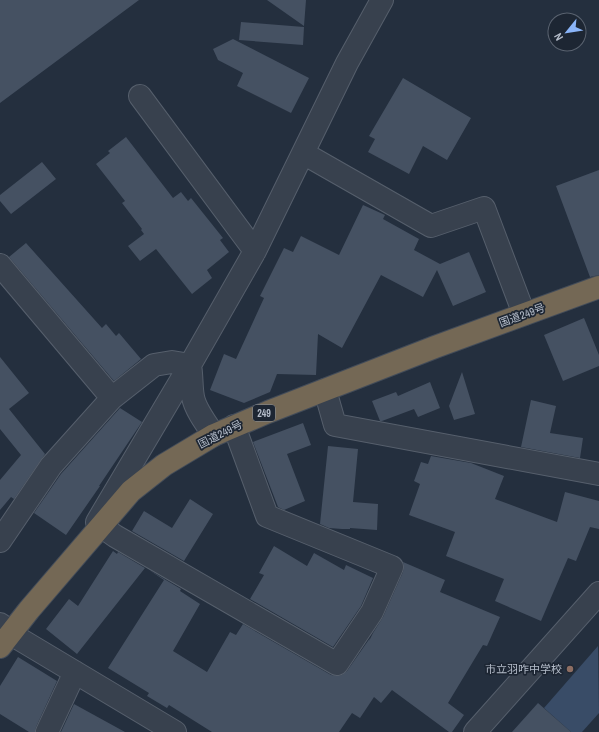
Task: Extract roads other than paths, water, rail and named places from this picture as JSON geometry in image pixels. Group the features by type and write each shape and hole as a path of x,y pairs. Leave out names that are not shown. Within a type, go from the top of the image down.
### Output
{"highway":[{"name":"国道249号","path":"4,635 29,610 131,491 164,465 214,435 435,347 599,287"}],"street":[{"path":"80,551 190,365 255,251 347,63 382,0"},
{"path":"140,96 255,251"},
{"path":"303,153 431,226 484,208 524,314"},
{"path":"0,265 112,398"},
{"path":"0,540 51,466 112,398 154,365 172,362 190,365"},
{"path":"190,365 193,398 204,422 214,435"},
{"path":"325,390 335,424 599,474"},
{"path":"101,526 115,536 337,664 372,612 392,567 267,516 234,426"},
{"path":"475,732 599,592"},
{"path":"4,635 75,672 175,732"},
{"path":"47,732 75,672"}],"water":[{"path":"598,646 599,713 582,732 571,732 544,708"}],"place":[{"name":"市立羽咋中学校","path":"570,669"}]}
